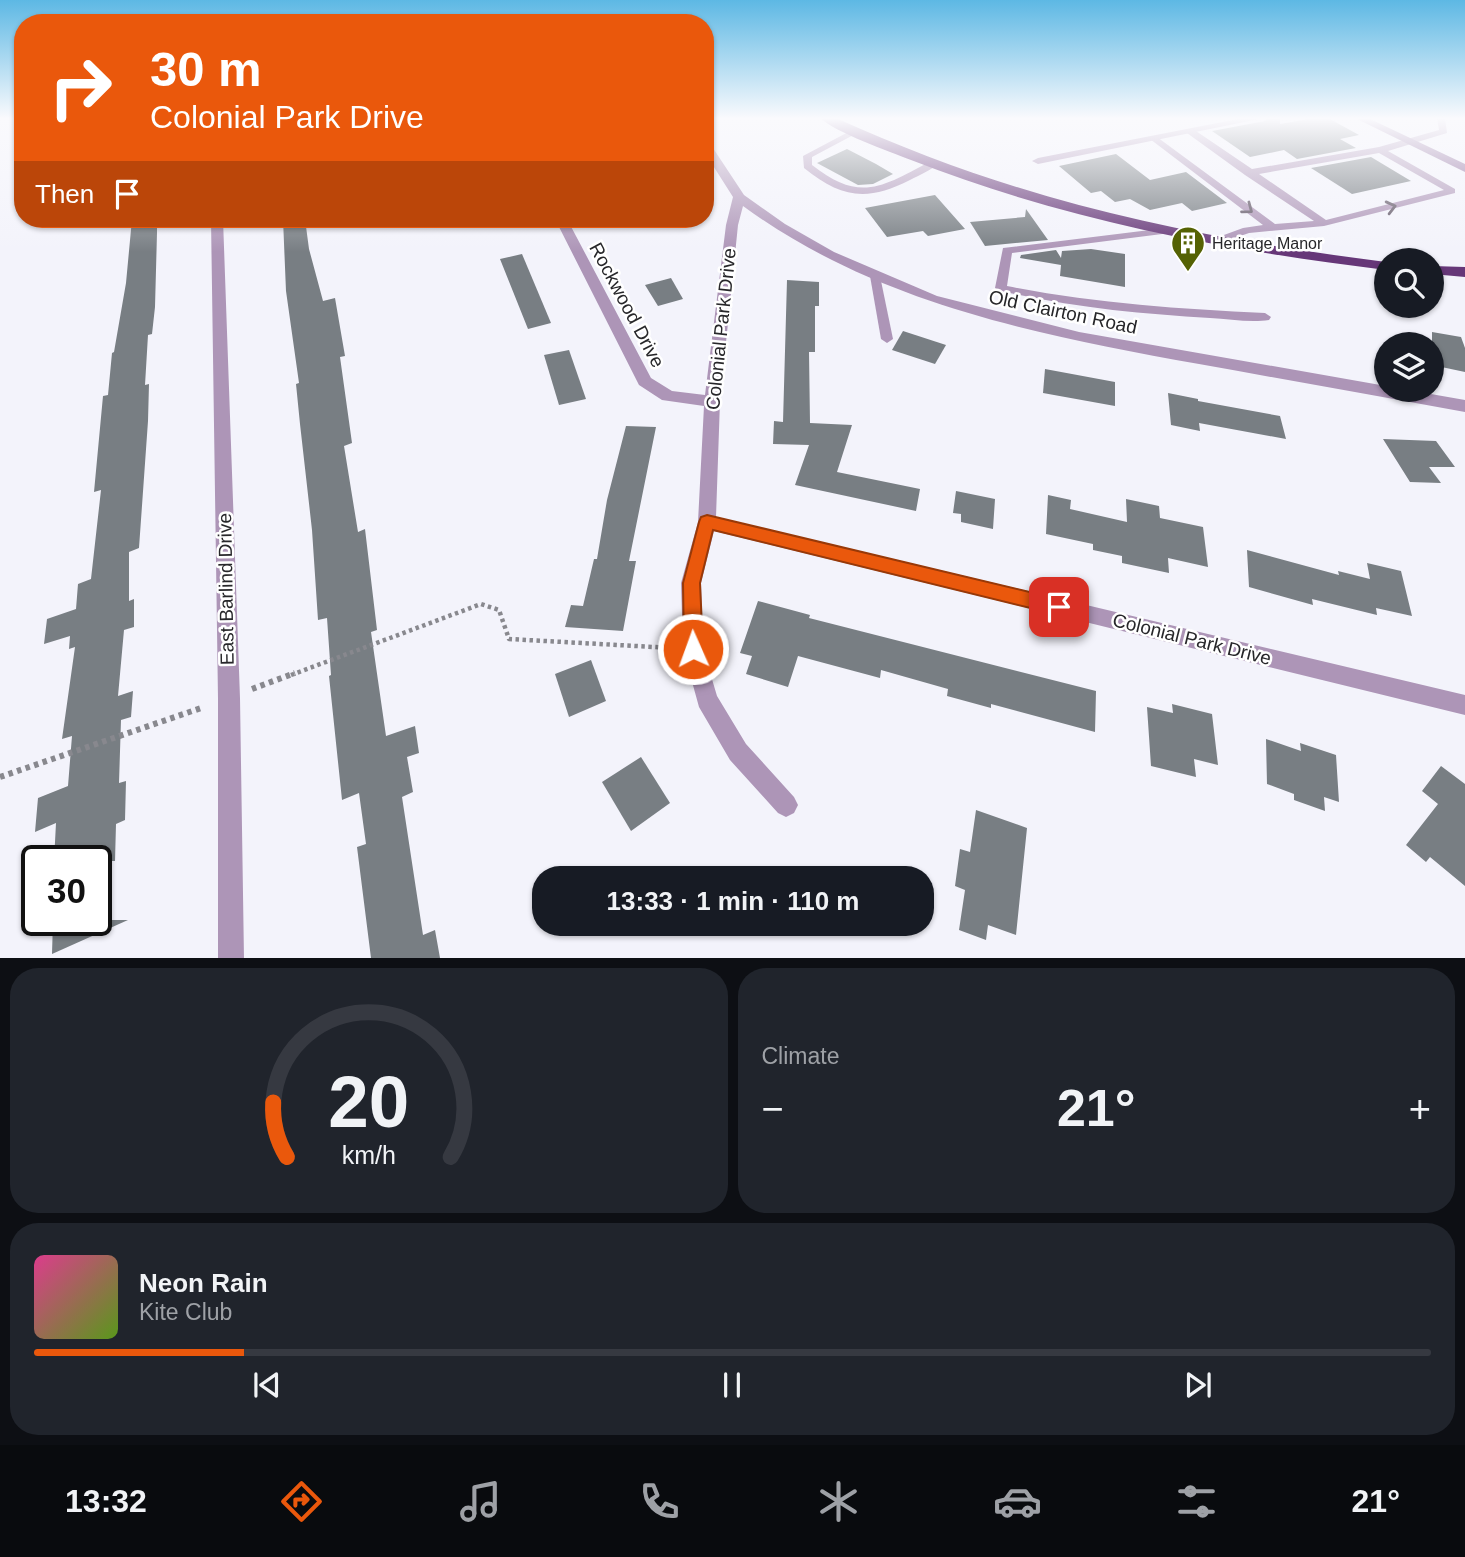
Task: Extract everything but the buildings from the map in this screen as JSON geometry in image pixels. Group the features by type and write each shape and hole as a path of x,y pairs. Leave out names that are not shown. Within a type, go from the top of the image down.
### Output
{"highway":[{"path":"934,163 1034,198 1166,231 1327,259 1374,264"},
{"path":"1444,271 1465,272"}],"street":[{"name":"Old Clairton Road","path":"717,163 740,197 780,227 875,276 932,299 1079,337 1465,406"},
{"name":"Colonial Park Drive","path":"740,197 732,225 712,401 707,522 1465,705"},
{"name":"East Barlind Drive","path":"216,228 229,698 231,958"},
{"name":"Rockwood Drive","path":"566,228 645,381 655,392 671,398 712,401"},
{"path":"707,522 691,583 693,649 707,701 732,742 786,805"}],"lane":[{"path":"807,163 807,166 825,182 853,191 878,192 934,163"},
{"path":"1186,163 1273,228"},
{"path":"1234,163 1324,223"},
{"path":"1248,173 1307,163"},
{"path":"1217,241 1247,230 1324,223 1452,191 1402,163"},
{"path":"1166,231 1007,250 1001,288 1051,300 1164,313 1265,317"},
{"path":"875,276 887,339"}],"path":[{"path":"0,777 229,698 481,604 499,610 509,639 693,649"}],"place":[{"name":"Heritage Manor","path":"1188,273"}],"route":[{"path":"693,649 691,583 707,522 1059,607"}]}
